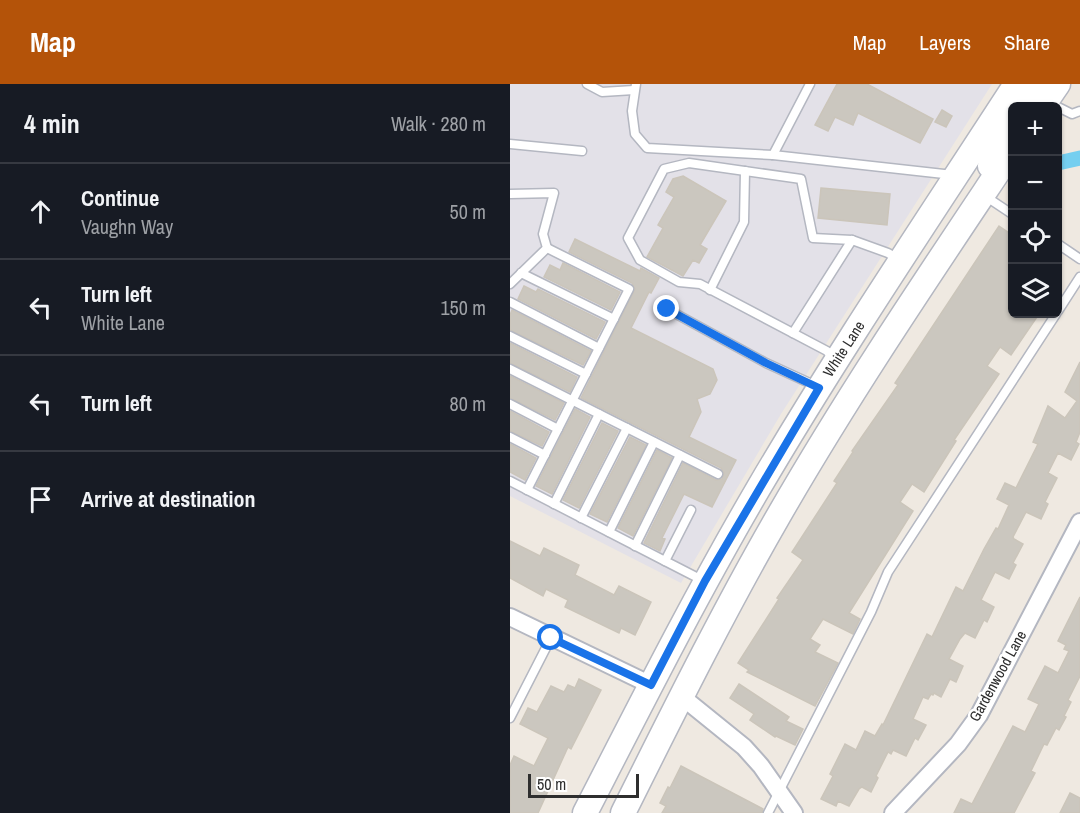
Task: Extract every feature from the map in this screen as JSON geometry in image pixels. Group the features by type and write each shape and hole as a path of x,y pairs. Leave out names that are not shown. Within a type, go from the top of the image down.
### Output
{"main road":[{"name":"White Lane","path":"585,813 705,581 736,528 836,361 1016,84"},
{"path":"985,192 992,154 1008,128"},
{"name":"White Lane","path":"622,813 681,696 779,515 874,360 1009,156"},
{"path":"779,515 787,472 836,390 841,377 836,361"},
{"path":"681,696 675,690 672,680 674,671 731,564 736,528"},
{"path":"622,813 652,716 651,685"}],"street":[{"name":"Gardenwood Lane","path":"893,813 958,744 979,714 1079,526"},
{"path":"510,617 651,685"},
{"path":"681,696 744,747 761,766 794,813"}],"lane":[{"path":"587,84 602,92 635,87 632,111 635,134 647,148 773,155 956,175"},
{"path":"773,155 810,84"},
{"path":"1050,98 1072,114 1080,111"},
{"path":"510,144 582,151"},
{"path":"836,361 827,351 700,284 679,282 640,260 628,238 664,168 688,163 801,179 813,238 852,240 888,253 901,261"},
{"path":"710,290 744,222 745,171"},
{"path":"985,192 1008,211"},
{"path":"510,194 554,193 543,234 547,248 629,289 527,490"},
{"path":"793,333 852,240"},
{"path":"1062,247 1080,259"},
{"path":"510,284 547,248"},
{"path":"521,273 614,319"},
{"path":"1062,304 1080,277"},
{"path":"510,302 599,348"},
{"path":"667,309 766,363 819,388"},
{"path":"768,813 871,612 888,572 1053,318"},
{"path":"510,336 586,374"},
{"path":"510,369 718,474"},
{"path":"510,404 558,429"},
{"path":"554,504 598,414"},
{"path":"581,518 627,428"},
{"path":"510,437 545,454"},
{"path":"609,532 654,442"},
{"path":"635,546 680,455"},
{"path":"510,481 705,581"},
{"path":"665,561 692,510"},
{"path":"510,718 551,638"}],"shaded area":[{"path":"510,84 992,84 781,414 681,583 510,496"}],"building":[{"path":"837,84 867,84 933,119 920,143 858,113 853,125 835,117 828,131 815,125"},
{"path":"942,110 952,116 946,127 935,122"},
{"path":"683,176 726,201 700,245 707,249 699,263 693,260 683,276 647,257 663,228 658,225 674,197 666,192 673,179"},
{"path":"821,188 890,194 887,225 818,218"},
{"path":"999,226 1008,232 1008,318 1036,318 1011,355 1000,347 987,366 999,374 954,440 956,441 924,492 912,484 900,502 913,511 849,613 860,619 853,634 823,619 810,639 820,645 815,652 838,663 815,706 747,672 749,670 738,663 803,560 792,552 837,483 834,481 852,451 898,385 895,383"},
{"path":"575,239 659,278 651,293 649,292 631,328 713,369 717,380 710,394 697,399 701,412 689,437 736,460 712,507 684,494 662,538 665,539 660,551 644,543 683,463 716,480 722,479 724,473 721,468 581,398 635,289 632,283 569,252"},
{"path":"563,263 620,292 611,310 544,277 550,265 560,270"},
{"path":"524,286 536,292 538,289 605,322 596,339 518,299"},
{"path":"512,310 591,351 583,365 510,330"},
{"path":"510,343 577,377 570,392 510,363"},
{"path":"1080,362 1080,432 1076,442 1079,444 1071,460 1058,453 1048,473 1057,478 1045,502 1048,504 1041,519 1026,512 1013,537 1023,544 1013,563 1016,565 1009,579 995,572 981,600 994,607 987,622 984,620 975,638 965,633 949,659 963,666 956,682 950,679 941,697 934,693 928,699 923,697 913,719 926,725 918,740 915,738 906,756 893,750 891,754 888,752 871,792 862,787 849,806 838,801 836,806 821,799 845,744 856,750 865,731 875,736 883,725 927,634 932,637 956,587 963,591 1009,505 997,499 1005,483 1016,488 1038,444 1033,442 1048,406 1065,418 1077,401 1065,392"},
{"path":"510,376 564,403 555,420 510,398"},
{"path":"575,409 590,417 552,494 536,486"},
{"path":"510,411 549,432 542,446 510,431"},
{"path":"602,423 618,431 579,508 563,500"},
{"path":"630,437 646,445 607,522 590,514"},
{"path":"510,444 536,458 525,480 510,472"},
{"path":"657,450 672,458 633,536 618,528"},
{"path":"510,541 540,556 544,548 579,565 575,575 614,595 619,586 651,602 635,635 621,628 619,633 565,607 568,600 546,589 543,596 510,578"},
{"path":"1080,597 1080,676 1068,700 1071,702 1064,716 1066,717 1059,730 1056,728 1047,745 1044,744 1031,771 1035,773 1014,813 954,813 961,799 972,804 1013,726 1025,732 1039,704 1028,699 1045,666 1058,673 1069,651 1064,649 1066,645 1058,641"},
{"path":"579,679 601,690 571,749 568,747 538,813 510,813 510,765 514,756 534,766 548,738 520,724 528,708 537,712 551,686 564,692 568,685 575,688"},
{"path":"739,684 789,717 786,721 803,729 795,745 775,737 750,720 754,714 730,698"},
{"path":"681,766 763,809 762,813 662,813 666,806 660,803"},
{"path":"1070,793 1080,798 1080,813 1060,813"}],"waterway":[{"path":"1062,162 1080,158"}],"route":[{"path":"551,638 651,685 705,581 819,388 766,363 667,309"}]}
